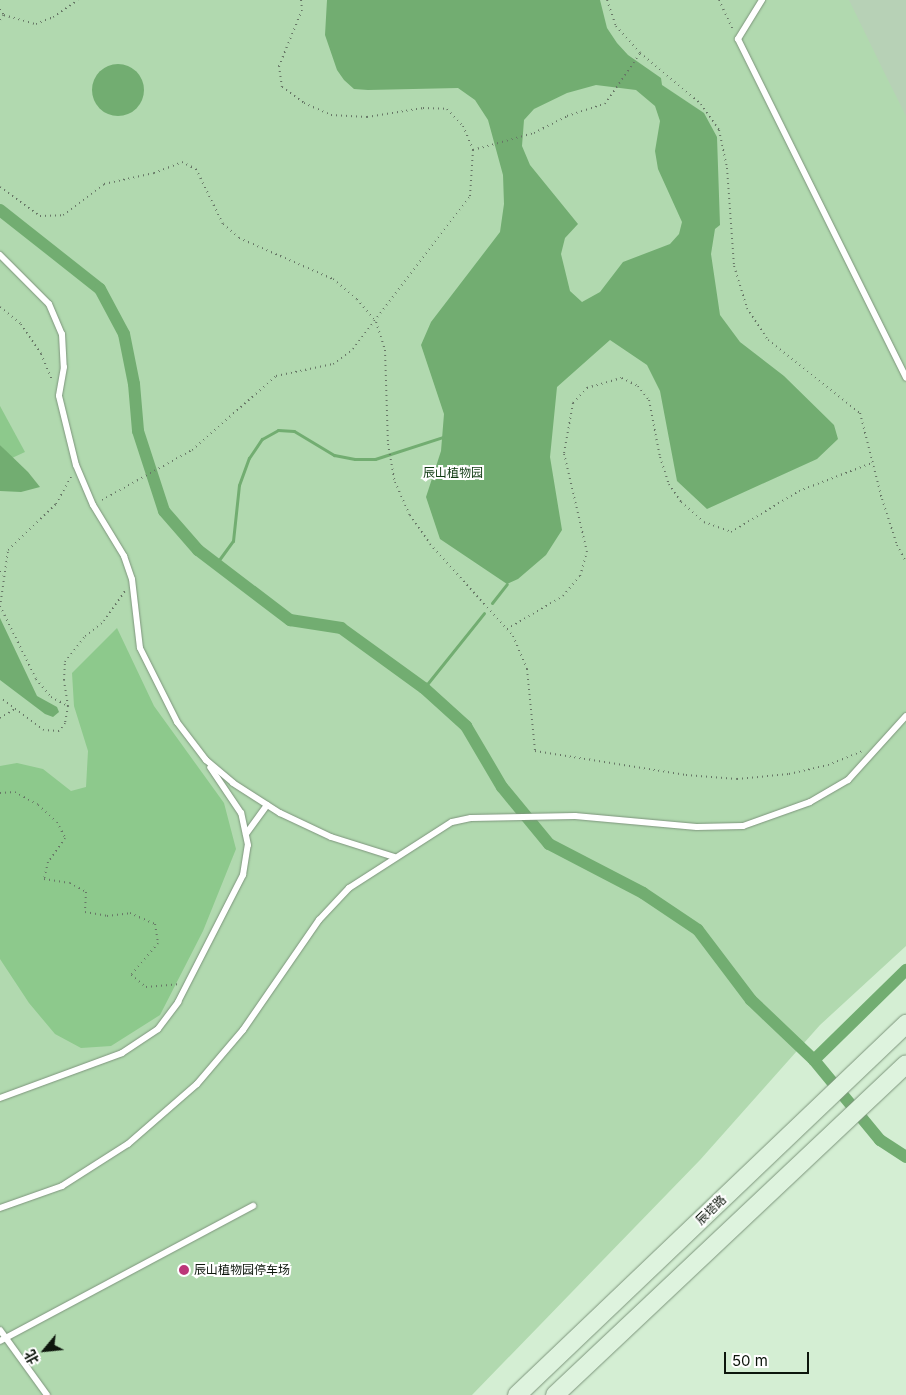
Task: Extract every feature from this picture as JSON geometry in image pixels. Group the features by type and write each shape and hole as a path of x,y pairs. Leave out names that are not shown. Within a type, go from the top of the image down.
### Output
{"main road":[{"name":"辰塔路","path":"517,1395 906,1024"},
{"path":"555,1395 906,1064"}],"lane":[{"path":"762,0 738,39 906,378"},
{"path":"0,255 49,304 62,334 64,366 59,396 76,464 94,505 124,556 132,579 140,648 177,722 206,760 241,813 248,845 243,875 188,983 158,1030 122,1053 0,1098"},
{"path":"0,1208 62,1186 128,1144 197,1084 243,1030 319,920 349,888 394,857 452,822 496,818 547,817 697,827 743,826 810,802 848,780 885,742 906,716"},
{"path":"206,760 267,805 331,837 394,857"},
{"path":"246,834 267,805"},
{"path":"2,1339 253,1206"},
{"path":"0,1330 2,1339 47,1395"}],"path":[{"path":"0,10 4,15 36,24 53,17 78,0"},
{"path":"94,505 192,450 251,394 276,376 333,364 353,349 376,322 470,196 473,150 463,126 447,109 423,108 367,117 332,115 304,103 282,87 279,66 299,17 301,0"},
{"path":"607,0 616,26 640,53 701,104 718,130 727,168 734,266 747,308 768,340 860,413 891,527 906,562"},
{"path":"718,0 738,39"},
{"path":"0,20 4,15"},
{"path":"473,150 534,133 576,112 598,108 612,97 640,53"},
{"path":"0,186 40,216 63,215 104,184 182,162 196,169 223,224 239,238 333,279 358,299 376,322 385,350 388,449 395,482 410,515 430,544 507,628 527,669 535,751 552,756 736,778 789,774 828,765 885,742"},
{"path":"0,307 21,324 41,354 59,396"},
{"path":"507,628 563,596 580,576 587,552 564,453 573,403 587,388 622,378 638,386 650,400 660,458 669,484 681,502 704,522 731,532 798,491 874,462"},
{"path":"68,706 51,697 36,679 0,606 2,576 8,550 56,504 76,464"},
{"path":"0,570 2,576"},
{"path":"0,697 44,730 59,731 65,724 68,706 64,680 65,662 85,636 104,621 132,579"},
{"path":"0,718 16,709"},
{"path":"0,793 15,792 38,805 57,822 65,838 48,862 44,879 70,883 86,892 85,912 107,916 130,914 155,924 158,942 131,975 146,987 188,983"}],"green space":[{"name":"辰山植物园","path":"0,0 906,0 906,946 820,1025 700,1160 472,1395 0,1395"}],"shaded area":[{"path":"327,0 600,0 607,28 617,43 628,55 661,78 662,85 704,113 717,137 720,225 715,229 711,254 720,315 740,342 784,376 834,425 838,439 817,459 707,509 677,481 660,391 647,365 610,340 557,387 550,457 562,530 546,555 518,579 507,584 440,539 426,497 441,451 444,414 421,345 431,322 500,232 504,204 503,175 488,120 475,100 458,88 354,89 337,70 325,35","holes":["596,85 636,90 655,106 660,121 655,151 658,169 682,222 679,234 670,244 623,262 600,292 582,302 570,291 561,254 565,238 578,224 530,165 522,146 524,120 534,109 567,93"]},
{"path":"113,64 123,64 132,68 140,76 144,90 140,104 132,112 123,116 113,116 104,112 96,104 92,95 92,85 96,76 104,68"},
{"path":"0,406 25,452 12,458 0,445"},
{"path":"0,445 28,472 40,487 21,492 0,491"},
{"path":"0,618 37,696 57,707 59,712 53,717 45,714 0,680"},
{"path":"117,628 154,706 224,803 236,849 203,931 160,1015 111,1046 81,1048 55,1034 29,1003 0,959 0,766 17,763 43,769 71,791 86,787 88,751 74,706 72,673"}],"building":[{"path":"849,0 906,0 906,116 886,76"}],"waterway":[{"path":"0,210 100,289 124,334 134,384 138,431 164,511 198,550 290,620 341,628 424,688 466,726 502,787 549,844 643,893 698,930 751,1000 814,1060 880,1140 906,1157"},
{"path":"216,564 233,541 239,485 249,458 262,439 278,430 294,431 334,455 355,459 375,459 443,437"},
{"path":"492,603 507,584"},
{"path":"424,688 484,613"},
{"path":"814,1060 906,970"}],"place":[{"name":"辰山植物园停车场","path":"184,1270"}]}
